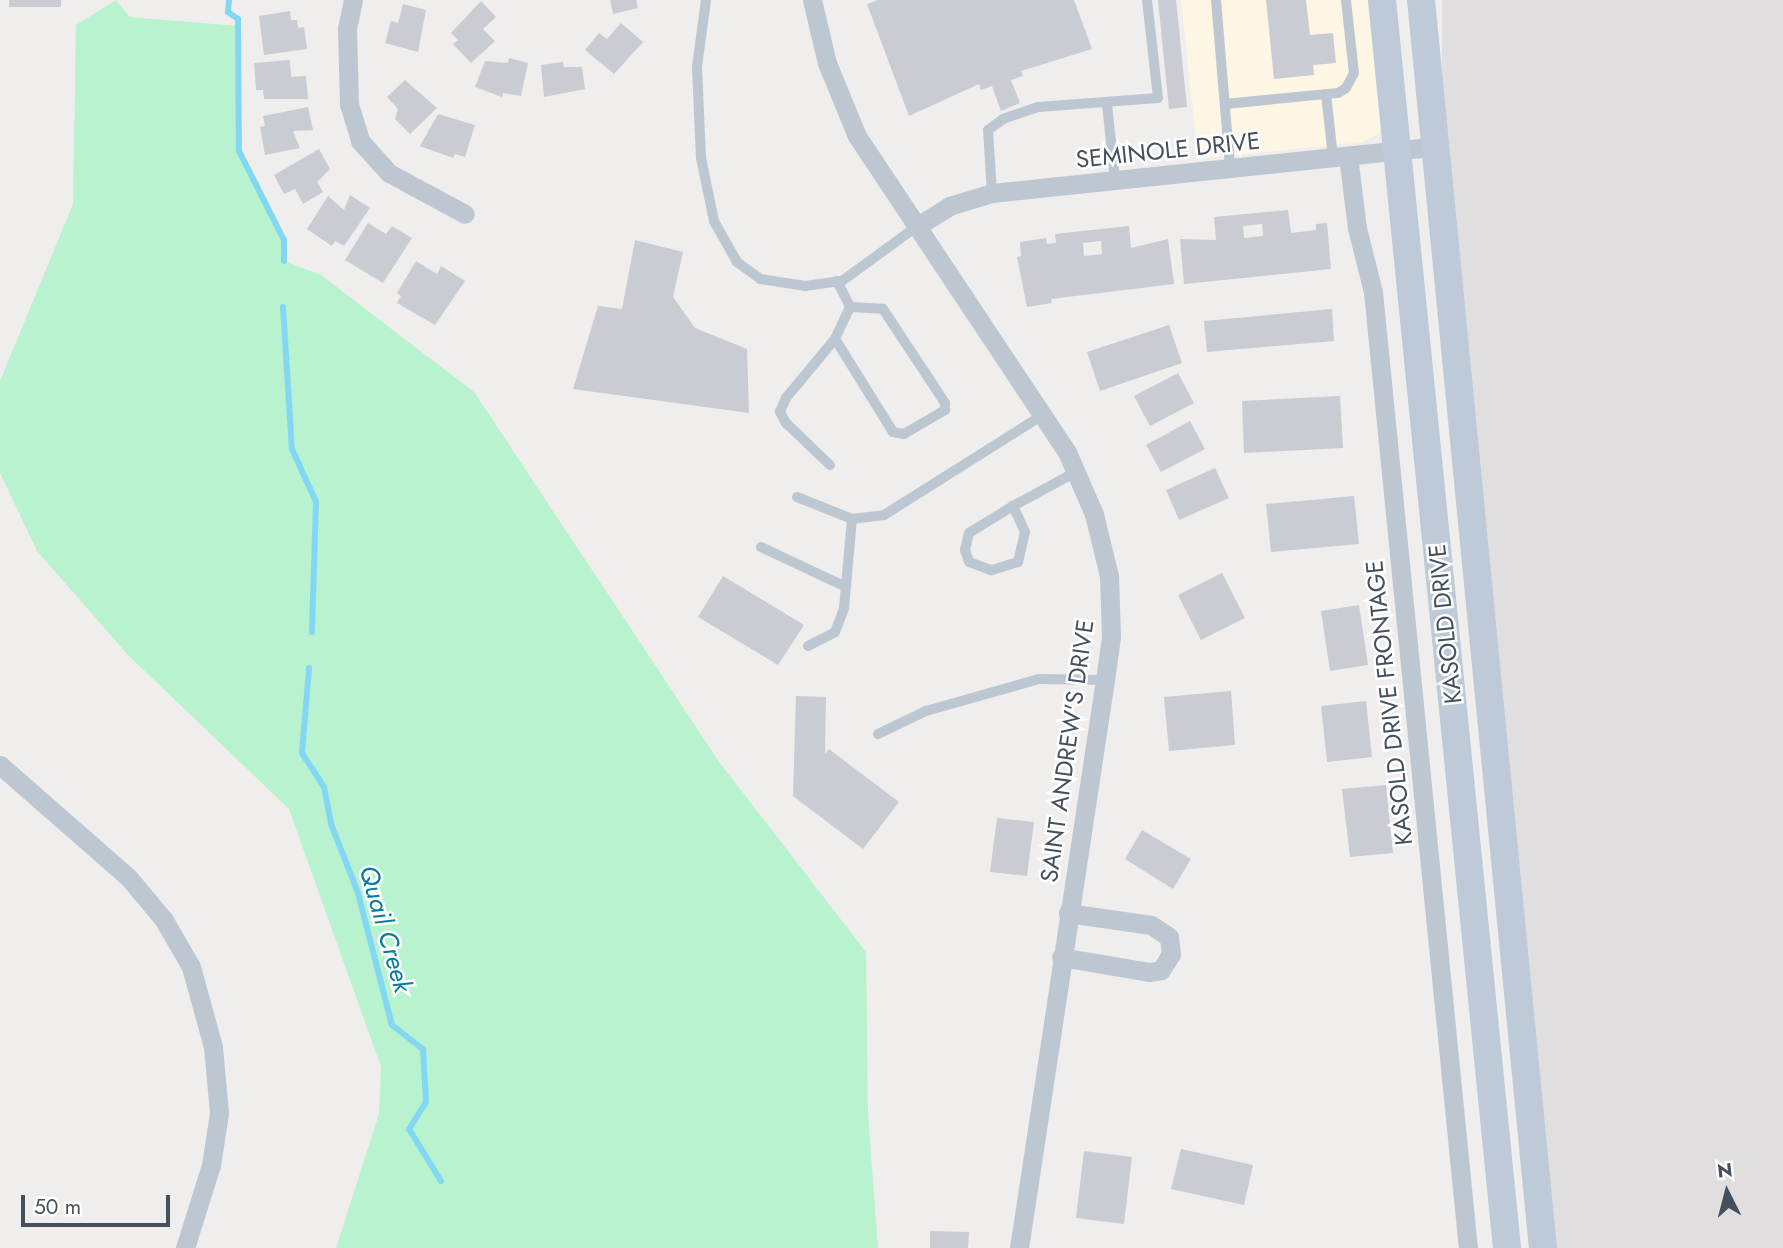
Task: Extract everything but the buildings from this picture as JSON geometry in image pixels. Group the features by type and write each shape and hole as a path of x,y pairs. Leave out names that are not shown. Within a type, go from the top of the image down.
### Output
{"main road":[{"name":"KASOLD DRIVE","path":"1382,0 1507,1248"},
{"name":"KASOLD DRIVE","path":"1421,0 1433,147 1543,1248"}],"street":[{"path":"353,0 347,28 349,104 360,141 389,173 465,214"},
{"name":"SAINT ANDREW'S DRIVE","path":"813,0 841,101 875,166 1043,415 1077,472 1094,514 1109,576 1111,637 1019,1248"},
{"name":"SEMINOLE DRIVE","path":"916,227 949,206 992,193 1433,147"},
{"name":"KASOLD DRIVE FRONTAGE","path":"1341,156 1373,292 1468,1248"},
{"path":"0,765 130,878 164,919 191,967 213,1047 219,1114 211,1166 184,1248"},
{"path":"1061,957 1150,972 1161,970 1171,954 1169,937 1151,925 1068,913"}],"lane":[{"path":"706,0 697,67 701,158 706,196 722,241 737,262 760,279 805,286 837,281 898,244 916,227"},
{"path":"992,193 988,130 1003,119 1038,107 1107,104 1158,98 1147,0"},
{"path":"1216,0 1230,168"},
{"path":"1225,104 1326,94 1346,88 1354,73 1346,0"},
{"path":"1326,94 1341,156"},
{"path":"1107,104 1115,180"},
{"path":"837,281 850,307"},
{"path":"835,339 893,432 904,434 945,410 945,403 883,309 850,307"},
{"path":"830,464 786,423 780,412 786,398 835,339 850,307"},
{"path":"797,497 852,519 884,515 908,504 1043,415"},
{"path":"1013,506 1025,532 1018,562 991,570 969,562 965,550 969,533 1013,506 1077,472"},
{"path":"808,646 835,632 846,587 852,519"},
{"path":"761,547 846,587"},
{"path":"878,734 926,711 1039,679 1105,680"}],"shaded area":[{"path":"1181,0 1371,0 1383,124 1378,134 1363,142 1198,159"},
{"path":"1442,0 1783,0 1783,1248 1555,1248 1442,95"}],"green space":[{"path":"116,0 130,17 238,26 239,151 284,240 284,261 321,275 474,392 720,763 866,952 868,1114 878,1248 336,1248 379,1114 381,1067 289,809 128,655 37,551 0,473 0,381 73,204 76,25"}],"waterway":[{"name":"Quail Creek","path":"229,0 228,12 238,19 239,151 284,240 284,261"},
{"name":"Quail Creek","path":"283,307 292,449 316,502 312,632"},
{"name":"Quail Creek","path":"309,668 302,753 324,787 331,824 358,893 392,1025 423,1049 426,1102 409,1129 441,1181"}]}
